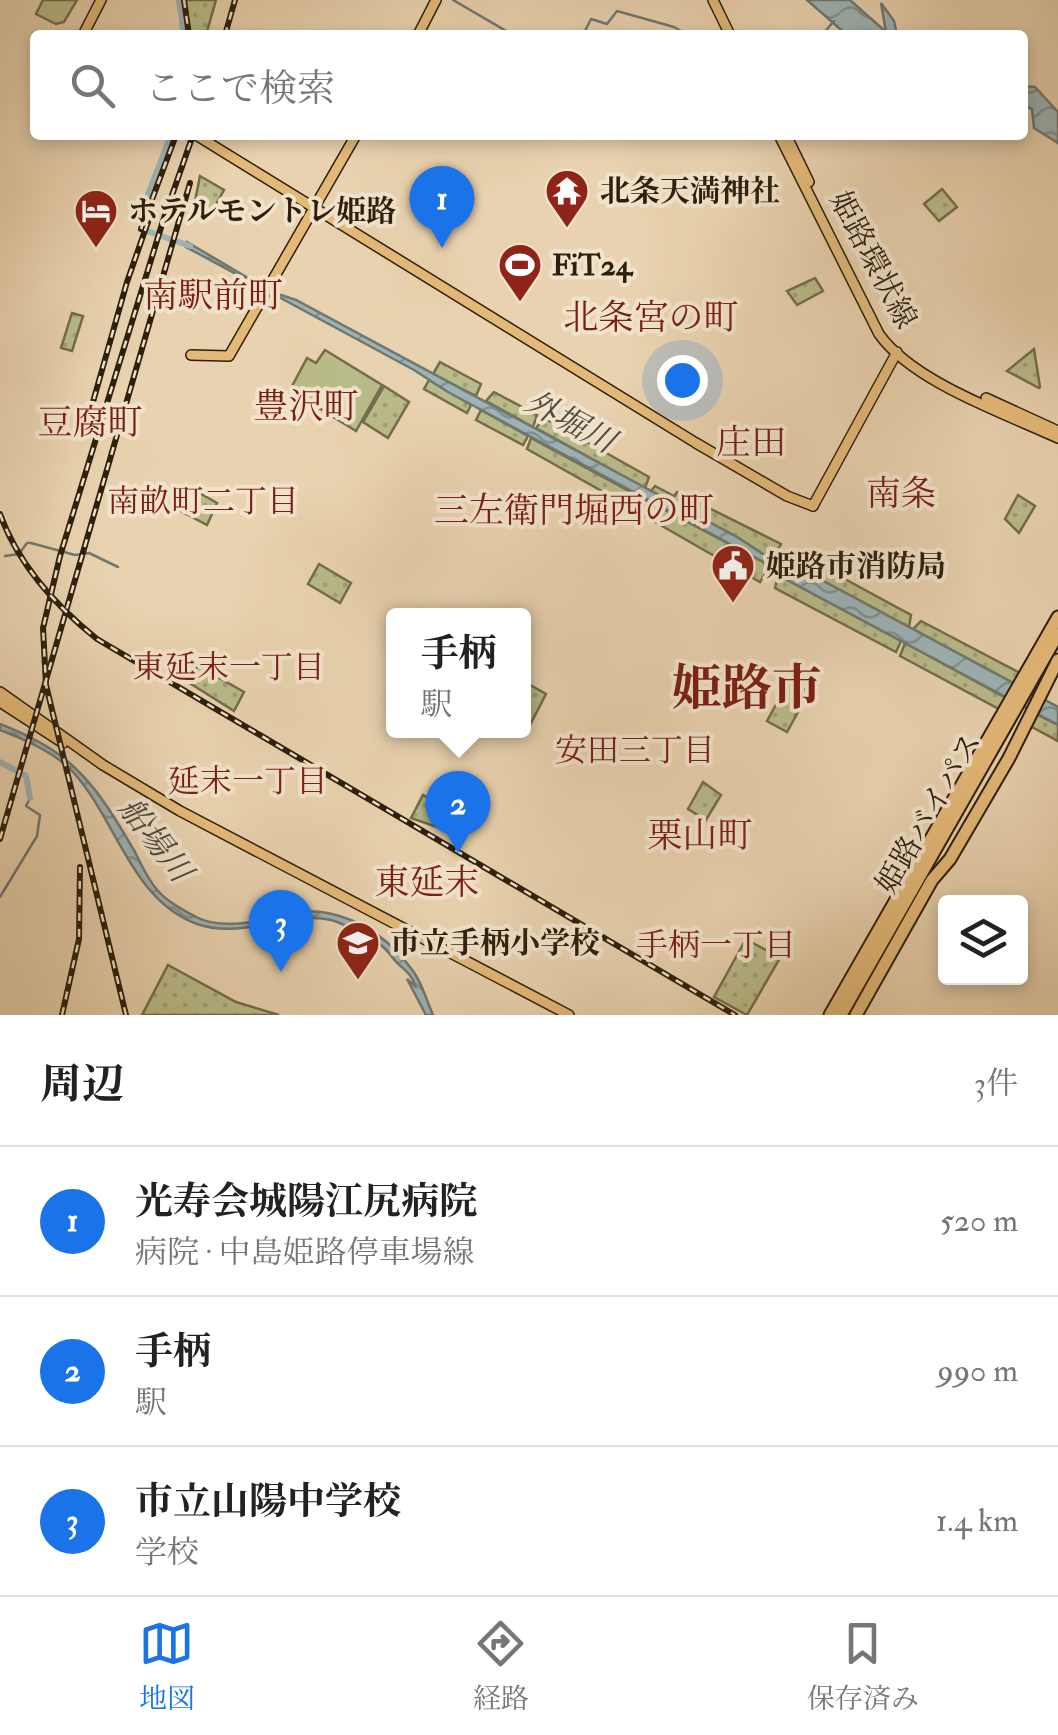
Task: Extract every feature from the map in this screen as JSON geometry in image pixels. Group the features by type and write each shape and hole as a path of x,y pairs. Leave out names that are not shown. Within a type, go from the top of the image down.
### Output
{"highway":[{"path":"845,1015 858,975 917,873 921,857 941,834 972,780 1058,617"},
{"name":"姫路バイパス","path":"845,1015 1030,674 1058,634"},
{"path":"845,1015 872,985 1028,722 1056,654"},
{"path":"845,1015 942,868 1011,747 1056,654"},
{"name":"姫路バイパス","path":"845,1015 1056,654"},
{"path":"845,1015 921,857 1002,713 1030,674"}],"main road":[{"path":"85,30 101,0"},
{"path":"421,30 436,0"},
{"path":"716,0 731,30"},
{"path":"205,140 316,204"},
{"path":"214,140 696,443 788,496 813,506 897,352 1058,435"},
{"path":"190,355 229,356 353,140"},
{"name":"姫路環状線","path":"786,140 897,352"},
{"path":"0,692 103,765 180,811 569,1015"},
{"path":"0,702 203,830 428,949 496,977"}],"green space":[{"path":"43,0 77,0 64,22 56,24 36,14"},
{"path":"185,0 216,0 207,30 189,30"},
{"path":"200,176 224,190 210,215 194,206"},
{"path":"942,189 957,207 939,221 924,204"},
{"path":"815,278 823,291 797,305 787,291"},
{"path":"72,313 83,316 72,351 61,348"},
{"path":"1034,349 1040,387 1039,388 1007,371"},
{"path":"325,350 382,385 356,431 290,390 307,358 316,363"},
{"path":"440,362 481,384 476,396 433,374"},
{"path":"429,380 471,405 467,413 424,389"},
{"path":"384,386 409,402 388,438 363,422"},
{"path":"494,392 537,415 533,427 486,401"},
{"path":"481,410 528,436 523,445 476,420"},
{"path":"544,418 649,477 645,488 536,428"},
{"path":"531,438 640,497 632,508 527,449"},
{"path":"655,486 674,496 677,492 781,544 775,560 651,491"},
{"path":"189,487 217,503 207,525 177,509"},
{"path":"1018,495 1035,506 1019,533 1005,519"},
{"path":"646,500 769,565 772,567 768,575 760,582 641,514"},
{"path":"795,552 911,615 909,627 786,561"},
{"path":"319,564 351,583 340,603 308,584"},
{"path":"778,575 901,641 896,652 775,588"},
{"path":"921,621 1020,673 1014,684 913,629"},
{"path":"905,643 1006,698 999,709 900,656"},
{"path":"198,666 244,692 234,711 188,682"},
{"path":"789,681 809,692 787,732 767,721"},
{"path":"531,686 546,694 531,723"},
{"path":"1036,714 1058,725 1058,741 1030,726"},
{"path":"703,782 721,795 706,820 688,809"},
{"path":"423,795 447,808 437,827 411,818"},
{"path":"746,939 780,958 747,1015 714,997"},
{"path":"168,965 236,1002 279,1015 142,1015"}],"water":[{"path":"807,0 850,0 884,30 841,30"},
{"path":"881,3 896,30 886,30"},
{"path":"1028,86 1035,87 1058,112 1058,143 1034,128 1032,109 1028,107"},
{"path":"187,242 272,292 296,300 737,537 772,560 786,561 1058,707 1058,725 778,575 769,565 186,247"},
{"path":"0,724 42,743 78,771 109,810 154,887 176,906 205,921 226,924 315,911 351,920 398,952 417,978 433,1015 426,1015 407,979 415,986 411,977 385,948 336,921 299,919 232,929 197,924 175,913 141,878 73,772 29,742 0,730"}],"waterway":[{"name":"外堀川","path":"179,0 183,30"},
{"path":"453,0 504,30"},
{"path":"586,30 591,19 607,24 617,11 679,30"},
{"path":"826,30 834,21"},
{"name":"外堀川","path":"169,140 140,215 144,230 190,246"},
{"path":"5,556 19,554 31,543 75,555 89,553 118,567"},
{"path":"0,762 26,776 30,798"},
{"path":"0,897 37,836 40,815 26,806 30,798"}],"railway":[{"path":"184,0 188,30"},
{"path":"226,30 235,0"},
{"path":"141,229 174,140"},
{"path":"126,1015 46,685 43,628 60,556 191,140"},
{"path":"0,839 190,183"},
{"path":"85,430 149,219"},
{"path":"0,514 17,550 40,583 97,639 735,1015"},
{"path":"62,1015 79,939 80,867"}],"place":[{"name":"北条天満神社","path":"567,229"},
{"name":"光寿会城陽江尻病院","path":"442,248"},
{"name":"ホテルモントレ姫路","path":"96,249"},
{"name":"FiT24","path":"520,303"},
{"name":"姫路市消防局","path":"733,604"},
{"name":"手柄","path":"458,853"},
{"name":"市立山陽中学校","path":"281,972"},
{"name":"市立手柄小学校","path":"358,981"}],"district":[{"name":"南駅前町","path":"213,296"},
{"name":"北条宮の町","path":"651,318"},
{"name":"豊沢町","path":"306,407"},
{"name":"豆腐町","path":"90,423"},
{"name":"庄田","path":"751,443"},
{"name":"南条","path":"901,494"},
{"name":"南畝町二丁目","path":"203,502"},
{"name":"三左衛門堀西の町","path":"574,511"},
{"name":"東延末一丁目","path":"229,668"},
{"name":"姫路市","path":"747,689"},
{"name":"安田三丁目","path":"635,751"},
{"name":"延末一丁目","path":"248,782"},
{"name":"栗山町","path":"700,836"},
{"name":"東延末","path":"427,883"},
{"name":"手柄一丁目","path":"716,946"}],"water label":[{"name":"船場川","path":"155,840"}]}
